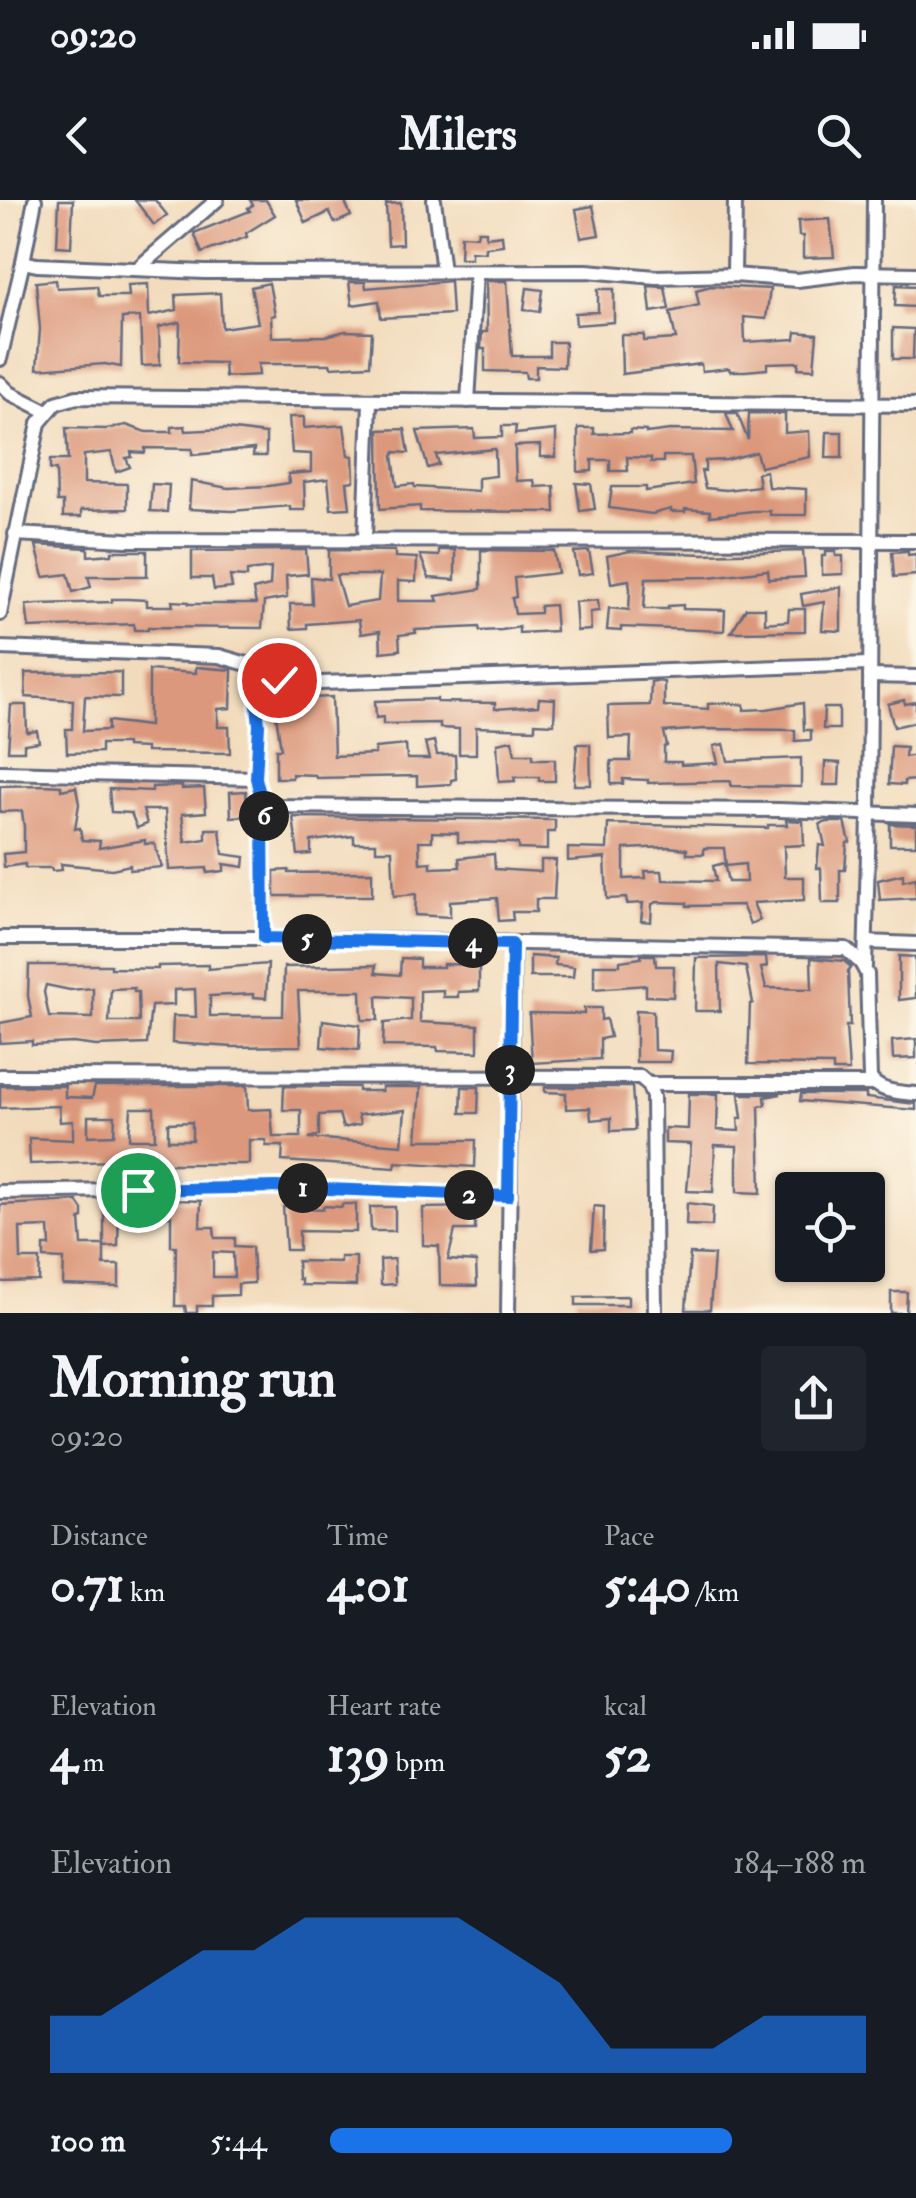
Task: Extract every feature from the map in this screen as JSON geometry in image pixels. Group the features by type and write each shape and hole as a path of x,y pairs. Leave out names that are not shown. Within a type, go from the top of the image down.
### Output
{"street":[{"path":"0,359 35,200"},
{"path":"138,268 217,200"},
{"path":"434,200 443,271"},
{"path":"734,274 735,200"},
{"path":"874,200 870,816 865,969 868,1071 874,1084"},
{"path":"22,262 54,267 205,272 587,271 679,278 734,274 797,280 873,272 916,274"},
{"path":"468,401 476,273"},
{"path":"0,382 10,394 46,411"},
{"path":"0,614 39,423 56,403 77,397 916,405"},
{"path":"365,538 370,402"},
{"path":"15,534 126,540 916,541"},
{"path":"0,648 218,656 253,665 292,684 870,670 916,676"},
{"path":"253,665 259,725 256,778 263,806 264,938"},
{"path":"0,772 256,778"},
{"path":"263,806 779,810 916,815"},
{"path":"0,938 264,938 846,948 865,969"},
{"path":"866,942 916,944"},
{"path":"508,1313 512,944"},
{"path":"0,1076 640,1077 653,1097 654,1313"},
{"path":"648,1084 874,1084 886,1090 916,1094"},
{"path":"0,1192 276,1187 508,1196"}],"building":[{"path":"59,200 73,200 71,247 57,246"},
{"path":"135,200 155,200 167,215 154,225"},
{"path":"250,200 266,200 275,215 246,233 247,237 202,253 194,233 250,211"},
{"path":"296,200 344,200 351,216 335,223 329,212 306,223"},
{"path":"401,203 402,244 388,245 386,204"},
{"path":"593,206 599,235 581,238 576,209"},
{"path":"830,219 834,257 803,258 798,221"},
{"path":"478,231 486,231 486,237 502,235 503,245 485,247 485,252 471,251 471,258 460,258 461,235 477,236"},
{"path":"56,280 57,288 97,286 99,296 129,296 128,285 148,284 149,316 177,310 176,295 220,293 222,328 258,323 251,287 269,283 275,315 271,316 272,337 372,332 370,365 258,364 259,375 225,377 224,363 179,362 180,322 159,327 160,365 142,366 140,317 122,318 121,367 105,364 37,369 40,329 36,282"},
{"path":"450,281 452,314 381,318 379,301 352,305 349,282 365,282 366,288"},
{"path":"486,281 507,281 512,356 549,356 549,342 565,342 564,367 536,366 536,378 526,378 525,372 485,371 485,349 481,349 482,332 487,332"},
{"path":"896,285 916,286 916,307 895,306"},
{"path":"648,286 665,287 669,309 651,312"},
{"path":"711,286 770,289 766,319 744,317 745,342 795,339 796,332 817,334 814,369 798,368 799,362 767,363 767,369 702,371 701,364 622,374 621,335 644,335 644,341 676,339 670,312 699,305 696,290"},
{"path":"527,288 543,290 540,312 524,309"},
{"path":"598,289 614,289 614,322 576,325 575,313 598,312"},
{"path":"893,328 914,329 913,359 893,359"},
{"path":"726,413 737,413 748,440 749,413 785,414 785,433 809,431 810,457 760,467 756,452 705,461 705,471 701,471 705,488 759,486 757,473 766,471 768,487 806,489 806,515 753,511 710,516 710,511 685,509 652,514 609,508 612,487 646,487 646,491 694,484 691,456 663,456 663,462 627,457 628,471 610,471 610,460 592,460 592,471 578,472 578,428 594,428 594,434 630,430 733,431"},
{"path":"289,417 304,417 304,428 344,425 348,455 353,456 354,481 347,482 350,508 331,509 328,479 304,482 305,510 290,510 290,506 232,511 189,509 191,481 228,488 269,486 289,483 288,474 311,472 311,454 292,453"},
{"path":"126,425 146,432 172,432 172,427 185,426 186,431 226,429 266,434 266,456 253,456 254,449 192,455 192,449 145,448 145,453 131,452 132,457 126,458 130,467 116,472 111,452 84,455 84,483 127,484 127,509 81,510 81,517 63,517 63,502 57,502 56,470 50,470 50,460 68,460 66,428"},
{"path":"502,426 516,426 515,434 556,430 556,457 540,457 540,445 515,446 516,481 534,480 535,487 554,486 555,512 420,511 420,506 380,509 379,430 405,429 409,453 395,452 393,456 397,486 414,484 478,491 478,478 496,476 495,449 436,455 439,465 428,468 417,431 474,429 475,438 502,437"},
{"path":"827,432 842,432 842,458 826,458"},
{"path":"576,483 591,484 595,509 580,511"},
{"path":"152,484 169,485 167,512 150,511"},
{"path":"36,545 88,548 88,556 147,551 147,576 88,576 91,587 73,592 68,574 44,577"},
{"path":"306,550 308,574 286,576 287,598 264,602 262,628 134,630 134,624 29,628 26,605 112,599 147,600 147,606 173,606 172,601 256,604 253,590 270,586 271,568 247,571 247,577 230,576 232,588 214,590 212,578 192,578 192,551"},
{"path":"329,550 395,551 395,557 417,558 416,582 398,581 398,601 438,601 436,596 481,589 481,550 554,551 558,573 514,578 516,597 512,598 515,614 540,613 540,606 554,605 556,631 519,633 519,627 415,630 416,633 399,635 400,650 381,652 380,631 361,634 359,620 291,629 290,604 312,604 311,577 329,579","holes":["336,575 380,575 378,601 345,606"]},
{"path":"439,550 455,550 455,580 429,578 420,555 439,556"},
{"path":"589,551 593,573 578,575 574,552"},
{"path":"630,551 803,551 805,577 769,579 768,570 710,577 646,578 644,609 683,605 683,609 725,610 724,631 621,627 621,631 607,630 609,608 629,610 630,590 629,580 611,583 607,556"},
{"path":"826,551 843,556 843,574 822,575 822,556 826,556"},
{"path":"908,551 908,555 916,554 916,575 894,577 892,552"},
{"path":"841,587 841,631 822,630 824,602 803,606 801,594"},
{"path":"598,600 599,611 590,612 591,630 577,631 575,602"},
{"path":"746,608 765,608 765,623 788,621 789,609 805,609 805,631 731,632"},
{"path":"196,667 232,670 231,708 218,709 218,727 229,727 230,753 146,752 146,748 126,744 101,744 101,752 67,753 66,729 72,729 73,700 26,697 25,673 121,672 121,697 85,696 83,731 108,730 108,721 149,726 149,670 196,673"},
{"path":"651,682 664,682 664,706 708,709 708,704 724,703 744,705 744,710 803,703 804,730 811,730 811,740 795,741 795,730 664,732 664,762 718,763 714,746 724,744 728,761 801,758 801,787 623,779 623,784 611,784 611,761 630,761 631,737 609,738 608,706 650,705"},
{"path":"310,695 332,697 334,756 375,754 375,748 406,745 407,759 429,759 425,743 434,741 437,755 455,755 456,779 451,784 417,786 417,776 316,778 292,774 292,778 276,778 276,749 281,749 274,701"},
{"path":"539,698 555,699 554,724 535,723 535,729 476,727 476,754 459,754 459,729 440,728 440,723 383,724 383,717 376,718 375,701 437,699 495,703 495,709 538,706"},
{"path":"904,700 905,704 916,702 916,722 894,727 888,704"},
{"path":"11,705 26,705 27,732 37,731 39,742 24,744 24,751 8,751"},
{"path":"824,708 839,708 839,729 823,729"},
{"path":"512,740 515,754 555,759 555,781 514,777 515,781 499,782 497,743"},
{"path":"577,744 590,744 591,785 574,785"},
{"path":"891,746 906,747 905,757 916,755 916,780 904,781 904,785 889,784"},
{"path":"825,762 840,763 839,785 824,785"},
{"path":"0,786 61,786 61,790 76,787 79,804 75,829 80,828 82,840 100,841 99,848 145,840 145,844 154,843 162,867 130,870 130,865 112,869 61,864 62,870 52,871 25,868 25,864 4,867 3,854 24,852 24,827 22,811 0,812"},
{"path":"152,787 204,788 206,812 182,814 185,842 206,839 206,829 220,829 223,854 245,857 244,867 224,864 224,871 207,873 207,868 169,870 165,810 143,810 147,824 137,828 131,813 111,812 109,789 152,791"},
{"path":"246,791 247,816 231,817 230,792"},
{"path":"293,817 555,820 555,832 547,832 547,850 518,849 518,844 513,843 458,842 458,833 432,832 432,841 419,841 420,863 431,862 431,868 460,867 459,858 494,854 495,869 541,872 541,860 556,860 554,899 536,899 536,912 512,912 513,920 499,921 497,898 450,901 450,917 415,915 416,894 394,896 392,850 376,850 376,843 354,843 354,836 311,841 311,854 298,855"},
{"path":"786,820 803,821 804,845 784,846 785,877 804,877 804,900 753,903 760,920 750,924 742,905 657,902 652,904 651,922 641,921 643,903 627,904 626,898 607,899 605,858 568,861 568,848 607,849 608,824 768,828 787,825","holes":["704,848 724,848 726,866 745,864 746,882 728,882 724,863 713,866 716,881 663,880 662,871 645,871 646,878 624,879 624,849 687,849 687,854 704,854"]},
{"path":"845,822 850,842 845,870 840,870 840,903 822,903 821,868 817,868 819,845 825,846 820,824"},
{"path":"890,824 916,825 916,845 890,845"},
{"path":"274,871 372,872 372,896 274,896"},
{"path":"903,874 903,881 916,878 916,898 880,900 878,880"},
{"path":"655,955 656,966 674,966 673,997 646,996 646,985 594,989 594,965 620,965 620,961"},
{"path":"530,956 556,958 555,965 574,967 573,977 530,977"},
{"path":"899,956 915,957 916,998 899,1000"},
{"path":"766,957 767,967 761,968 766,988 812,989 811,958 844,961 851,967 850,1026 846,1026 849,1071 833,1071 833,1065 748,1064 753,1003 746,967 719,964 720,1011 695,1011 696,958"},
{"path":"401,958 419,959 419,967 479,965 479,991 443,997 443,990 420,991 420,1022 478,1025 478,1052 383,1046 384,1023 411,1020 411,998 377,996 378,1020 362,1020 361,991 298,991 301,1046 172,1043 173,1016 196,1017 195,989 174,990 174,1005 151,1006 147,1044 0,1043 0,1023 32,1017 29,965 158,969 208,965 208,969 268,964 266,998 253,994 210,996 210,1016 283,1016 284,967 376,965 376,973 400,975","holes":["46,985 70,990 93,988 93,1018 49,1017","134,988 138,992 139,1022 109,1022 111,989"]},
{"path":"584,1008 601,1008 601,1020 606,1019 610,1037 600,1039 600,1059 532,1063 529,1013 584,1014"},
{"path":"636,1010 653,1011 654,1050 671,1051 670,1062 636,1062"},
{"path":"323,1020 360,1025 359,1050 321,1047"},
{"path":"916,1039 916,1058 893,1059 892,1041"},
{"path":"0,1086 65,1086 65,1097 92,1098 95,1086 247,1086 248,1110 271,1109 273,1137 301,1137 301,1110 283,1110 284,1086 358,1087 358,1091 421,1087 417,1140 476,1140 475,1167 396,1162 395,1168 282,1161 283,1146 266,1146 266,1140 249,1140 249,1164 30,1164 29,1138 73,1140 73,1121 60,1122 59,1106 0,1108","holes":["131,1108 154,1108 155,1139 129,1139","405,1110 402,1145 309,1138 319,1135 319,1115 339,1114 343,1128 360,1124 358,1115","88,1116 115,1116 114,1135 88,1136","192,1122 192,1140 168,1140 168,1123"]},
{"path":"462,1087 479,1087 478,1113 461,1113"},
{"path":"545,1087 632,1087 635,1130 611,1131 611,1118 591,1120 590,1108 566,1109 566,1093 545,1092"},
{"path":"689,1094 718,1094 717,1130 739,1131 739,1094 781,1094 765,1097 766,1105 759,1106 761,1193 737,1192 737,1146 715,1145 713,1192 687,1191 691,1144 665,1143 665,1128 688,1129"},
{"path":"801,1094 866,1094 866,1098 916,1104 916,1110 800,1101"},
{"path":"161,1199 201,1201 200,1227 214,1227 215,1238 235,1238 235,1246 252,1247 254,1283 238,1284 238,1295 212,1296 212,1306 197,1306 197,1313 186,1313 185,1306 175,1306 176,1246 171,1246 171,1216 161,1216","holes":["213,1252 233,1253 234,1277 213,1277"]},
{"path":"77,1201 83,1210 82,1245 104,1245 104,1265 119,1265 119,1287 63,1285 64,1259 44,1258 44,1246 50,1246 46,1227 20,1228 21,1259 40,1259 39,1281 0,1282 0,1205"},
{"path":"104,1203 119,1203 118,1246 104,1247"},
{"path":"687,1203 713,1206 712,1226 686,1225"},
{"path":"356,1204 356,1232 299,1231 299,1250 286,1250 283,1207 323,1209"},
{"path":"594,1206 604,1207 603,1249 591,1250"},
{"path":"370,1207 395,1207 395,1231 371,1231"},
{"path":"475,1207 475,1230 455,1230 448,1260 476,1262 477,1286 440,1285 439,1246 423,1245 423,1208"},
{"path":"690,1254 714,1255 710,1310 686,1310"},
{"path":"340,1257 356,1257 356,1286 301,1285 297,1261 340,1262"},
{"path":"394,1259 395,1284 381,1285 380,1260"},
{"path":"891,1292 907,1292 906,1313 891,1313"},
{"path":"628,1296 628,1305 576,1305 576,1297"}],"route":[{"path":"138,1190 276,1187 508,1196 512,944 264,938 263,806 256,778 259,725 253,665 268,670 279,680"}]}
